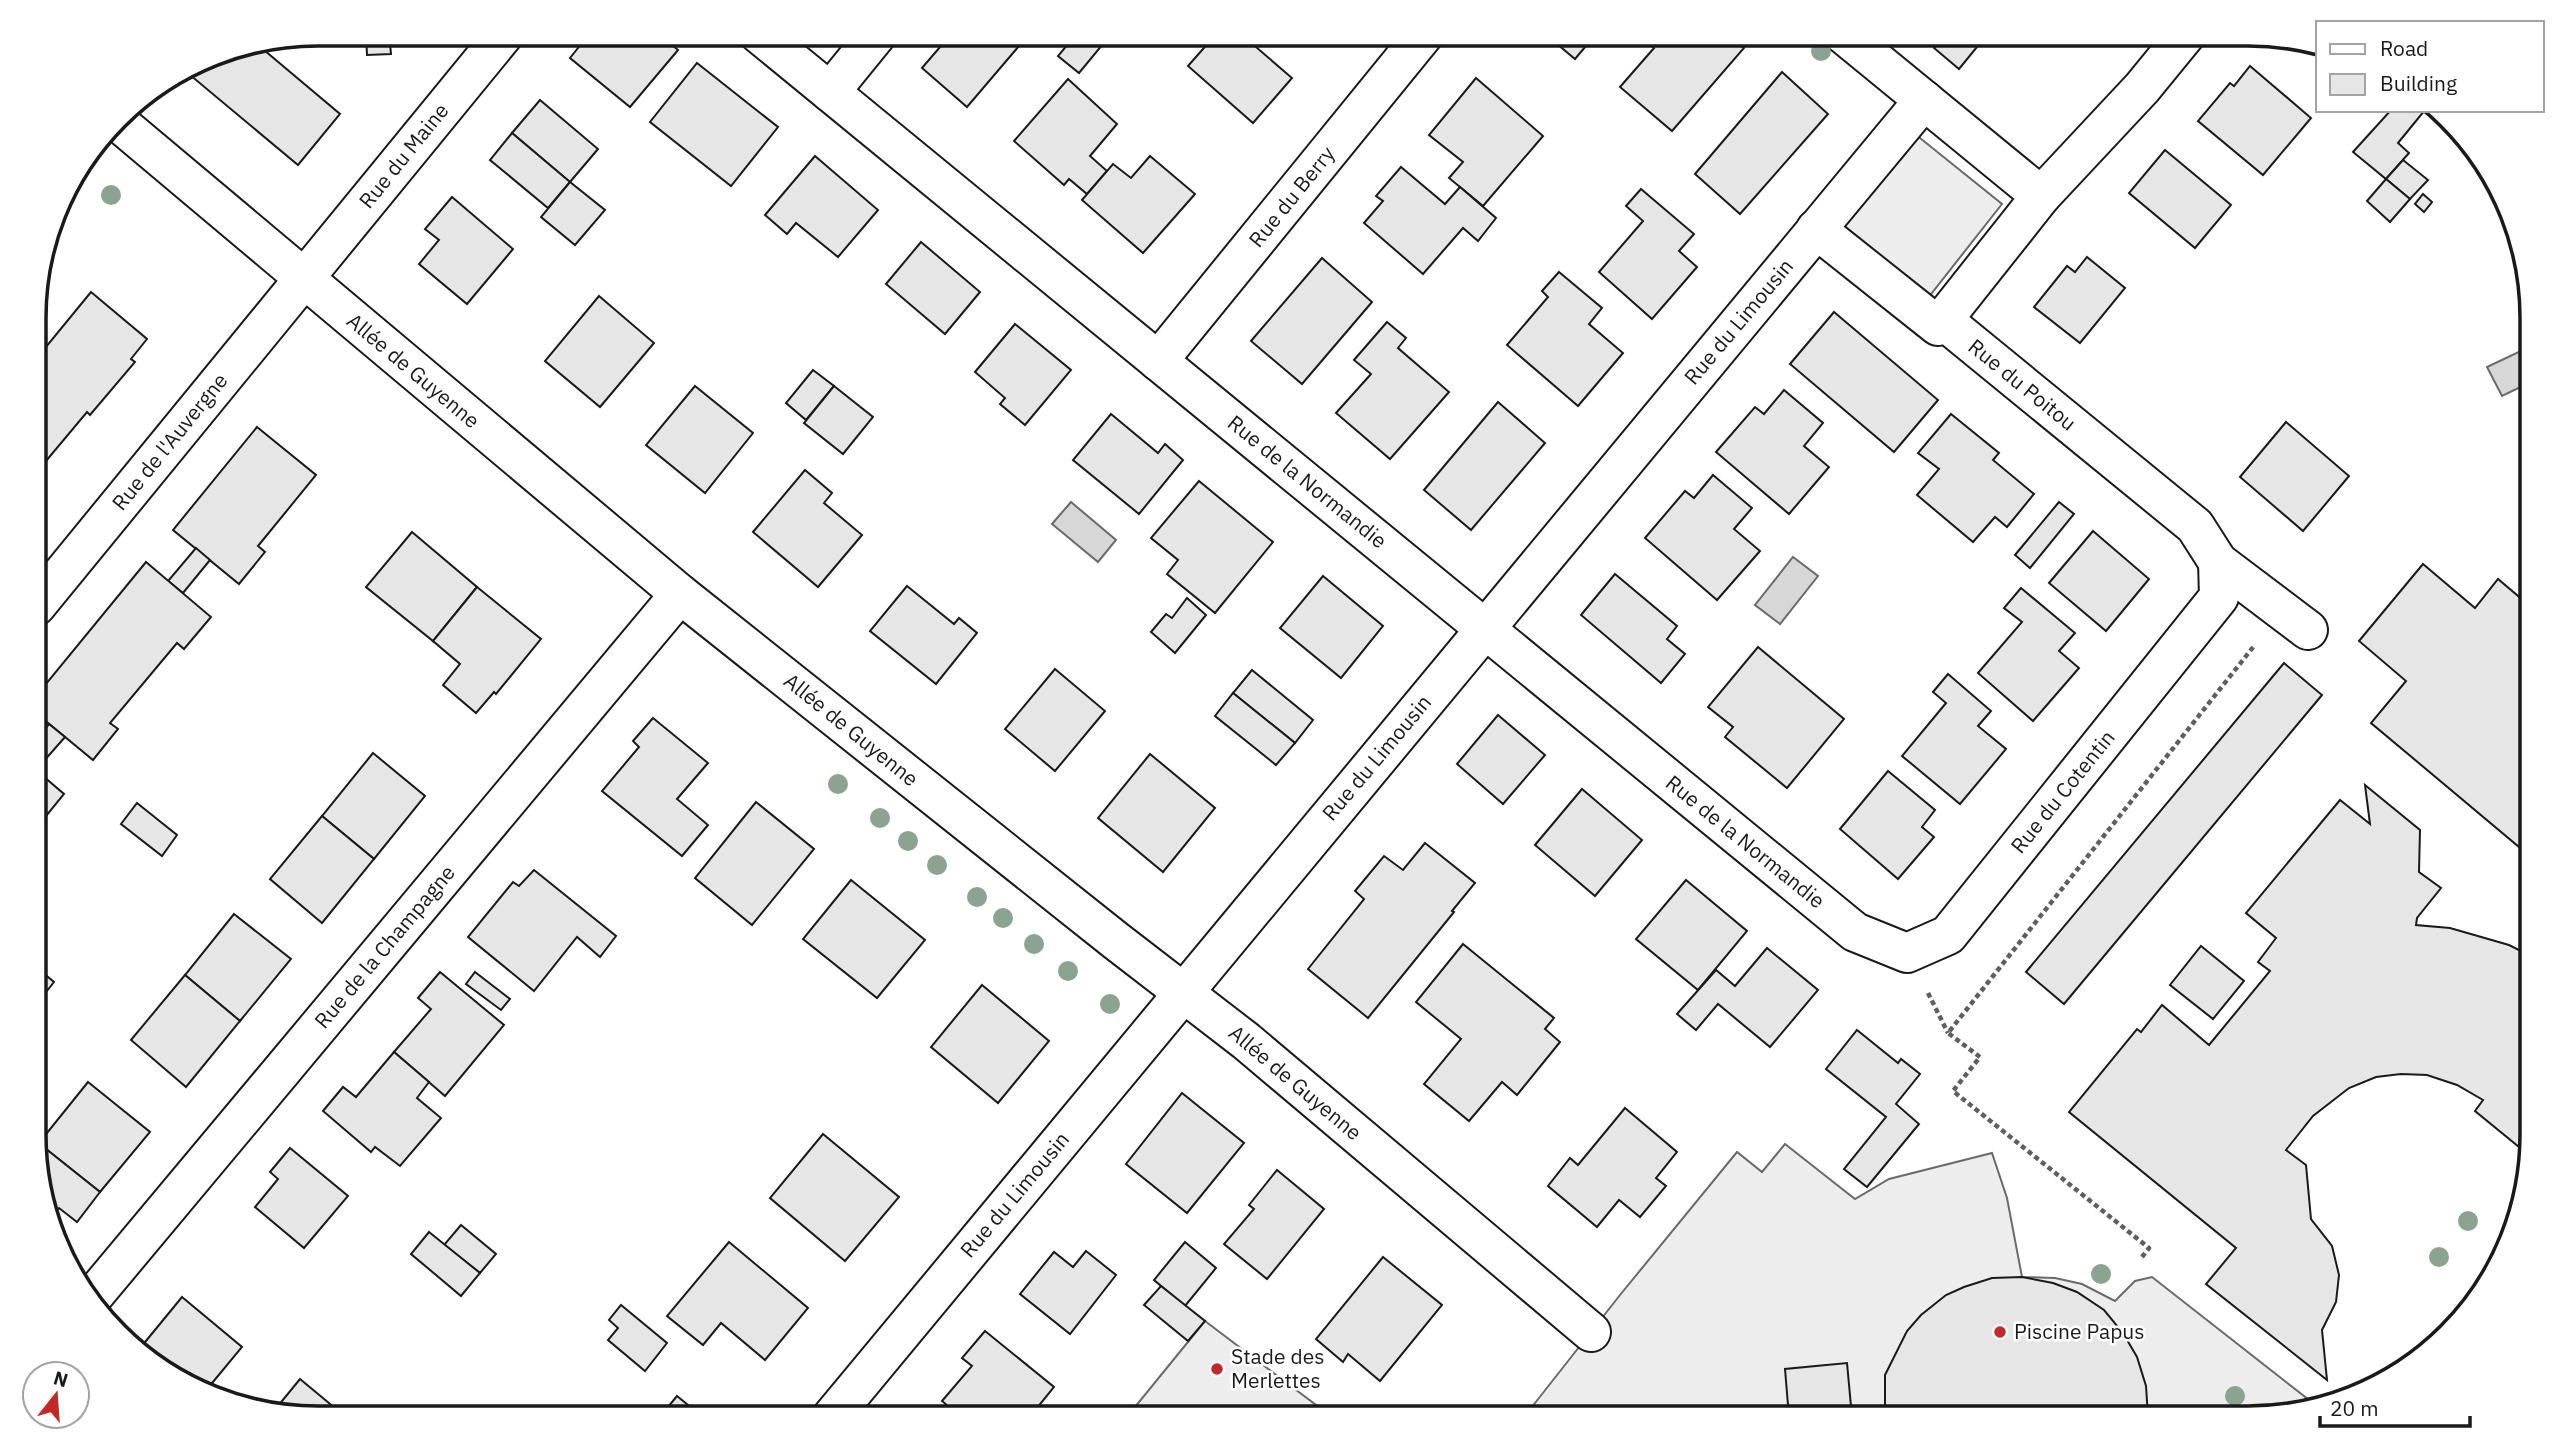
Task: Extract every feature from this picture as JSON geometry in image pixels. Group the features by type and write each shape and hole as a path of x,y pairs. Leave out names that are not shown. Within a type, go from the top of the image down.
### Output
{"street":[{"name":"Rue du Maine","path":"303,279 494,46"},
{"name":"Rue de la Normandie","path":"774,46 1855,932"},
{"path":"830,92 867,46"},
{"name":"Rue du Berry","path":"1158,361 1414,46"},
{"path":"1858,46 2041,196"},
{"path":"1943,320 2041,196 2142,88 2176,46"},
{"name":"Rue du Limousin","path":"841,1406 1924,100"},
{"name":"Allée de Guyenne","path":"124,127 680,594 1246,1041 1591,1332"},
{"name":"Rue du Poitou","path":"1816,229 1938,326 1943,320 2195,526 2218,562"},
{"name":"Rue de l'Auvergne","path":"46,594 303,279"},
{"path":"2218,562 2295,620"},
{"name":"Rue du Cotentin","path":"1855,932 1907,953 1948,935 2219,597 2218,562"},
{"name":"Rue de la Champagne","path":"97,1292 680,594"}],"path":[{"path":"2142,1257 2149,1248 1953,1091 1980,1057 1948,1033 2295,620"}],"shaded area":[{"path":"1915,134 2002,204 1924,303 1836,233"},
{"path":"2520,351 2520,387 2502,396 2487,367"},
{"path":"1071,502 1116,540 1098,562 1052,524"},
{"path":"1793,557 1818,576 1780,624 1755,605"},
{"path":"1785,1144 1855,1199 1889,1179 1992,1153 2007,1198 2022,1277 2055,1278 2082,1284 2115,1301 2135,1281 2152,1277 2307,1399 2248,1406 1533,1406 1737,1152 1762,1172"},
{"name":"Stade des Merlettes","path":"1205,1321 1317,1406 1136,1406"}],"building":[{"path":"367,46 390,46 391,54 367,55"},
{"path":"580,46 673,46 678,50 630,107 570,58"},
{"path":"941,46 1019,46 967,107 922,68"},
{"path":"1066,46 1101,46 1079,73 1058,56"},
{"path":"1206,46 1255,46 1292,78 1253,123 1188,66"},
{"path":"1560,46 1586,46 1575,59"},
{"path":"1652,46 1744,48 1672,131 1620,87 1654,48"},
{"path":"1936,46 1978,46 1959,69 1934,48"},
{"path":"265,51 340,114 298,165 192,77 230,60"},
{"path":"697,63 778,127 731,186 650,122"},
{"path":"2250,66 2311,118 2263,175 2198,121 2230,83 2234,86"},
{"path":"1782,72 1828,114 1740,214 1695,174"},
{"path":"1476,78 1543,136 1483,206 1449,178 1463,162 1429,135"},
{"path":"1068,79 1117,124 1090,156 1107,171 1087,194 1069,179 1064,185 1014,141"},
{"path":"540,100 598,149 570,182 512,133"},
{"path":"2389,112 2423,112 2398,143 2409,153 2386,179 2353,152"},
{"path":"512,133 570,182 548,208 490,160"},
{"path":"2165,150 2231,205 2195,248 2129,193"},
{"path":"815,156 878,210 838,257 796,223 787,234 765,215"},
{"path":"1150,156 1195,194 1143,253 1082,200 1113,164 1131,178"},
{"path":"2403,160 2428,180 2410,199 2386,179"},
{"path":"1401,167 1445,204 1460,187 1496,218 1478,241 1463,228 1423,274 1364,223 1383,201 1376,196"},
{"path":"2386,179 2410,199 2390,222 2367,201"},
{"path":"570,182 605,210 575,245 541,217"},
{"path":"1641,189 1694,234 1679,251 1697,267 1652,319 1599,272 1643,221 1626,206"},
{"path":"2423,194 2432,202 2424,212 2415,204"},
{"path":"452,197 513,249 467,304 419,264 439,240 425,229"},
{"path":"921,242 980,292 945,334 886,284"},
{"path":"2087,257 2125,288 2080,343 2034,307 2067,266 2075,272"},
{"path":"1322,258 1372,302 1302,384 1251,341"},
{"path":"1559,272 1602,308 1589,324 1623,353 1578,406 1507,345 1548,297 1542,291"},
{"path":"91,292 147,339 131,359 135,362 90,415 87,412 46,461 46,347"},
{"path":"599,296 654,343 600,407 545,361"},
{"path":"1834,312 1938,400 1894,452 1790,364"},
{"path":"1387,322 1406,338 1398,348 1449,392 1390,459 1336,413 1371,374 1354,360"},
{"path":"1015,324 1071,370 1025,425 1000,404 1005,398 975,372"},
{"path":"813,370 834,386 806,420 786,403"},
{"path":"695,386 753,433 705,493 646,445"},
{"path":"834,386 873,417 843,454 804,423"},
{"path":"1784,390 1823,423 1804,446 1829,467 1789,514 1716,452 1755,407 1764,414"},
{"path":"1498,402 1545,443 1471,530 1424,490"},
{"path":"1111,414 1158,453 1165,444 1183,460 1139,514 1073,460"},
{"path":"1951,414 1999,453 1993,460 2034,494 2007,527 1995,517 1973,542 1917,495 1939,469 1918,453"},
{"path":"2286,422 2349,476 2303,531 2240,477"},
{"path":"257,427 316,475 258,546 265,552 239,584 173,530"},
{"path":"805,470 832,493 824,503 862,535 818,587 753,532"},
{"path":"1713,475 1752,508 1734,529 1760,551 1717,600 1645,538 1685,491 1694,498"},
{"path":"1199,481 1273,542 1215,613 1167,574 1178,560 1151,538"},
{"path":"2059,502 2074,514 2030,568 2015,555"},
{"path":"2093,531 2149,579 2106,631 2049,583"},
{"path":"412,532 477,587 433,641 366,587"},
{"path":"196,548 210,560 183,593 168,581"},
{"path":"146,562 211,617 184,649 177,643 110,723 118,729 93,760 46,721 46,684"},
{"path":"2423,564 2475,608 2498,579 2520,598 2520,848 2371,723 2406,681 2359,641"},
{"path":"1615,574 1677,626 1667,639 1685,654 1661,683 1581,615"},
{"path":"1323,576 1383,626 1341,678 1280,628"},
{"path":"907,586 954,624 959,618 977,633 936,684 870,631"},
{"path":"477,587 541,639 496,694 494,692 476,713 443,685 460,664 433,641"},
{"path":"2021,588 2075,633 2059,651 2079,668 2033,721 1978,673 2022,622 2004,608"},
{"path":"1187,598 1206,615 1175,653 1151,632 1166,614 1172,618"},
{"path":"1758,647 1844,719 1787,788 1725,737 1733,727 1708,707"},
{"path":"2284,663 2322,695 2064,1004 2026,972"},
{"path":"1055,669 1105,711 1055,771 1005,729"},
{"path":"1252,670 1313,720 1295,743 1233,693"},
{"path":"1948,674 1991,711 1978,726 2006,749 1960,804 1902,756 1946,703 1933,692"},
{"path":"1233,693 1295,743 1276,765 1215,716"},
{"path":"1498,715 1545,755 1503,804 1457,764"},
{"path":"653,718 708,763 677,799 708,825 682,856 602,791 639,747 633,741"},
{"path":"49,724 65,737 46,759 46,728"},
{"path":"373,753 425,796 374,859 322,816"},
{"path":"1150,754 1215,808 1163,872 1098,818"},
{"path":"1888,771 1935,810 1922,827 1934,837 1898,879 1840,829"},
{"path":"46,779 64,794 46,816"},
{"path":"2365,785 2420,830 2419,872 2441,888 2417,918 2416,925 2450,928 2520,950 2519,1147 2475,1111 2483,1100 2457,1085 2427,1075 2376,1077 2349,1088 2313,1116 2286,1150 2306,1165 2311,1219 2332,1246 2339,1275 2336,1302 2322,1330 2327,1380 2206,1284 2236,1248 2069,1112 2137,1029 2141,1032 2162,1005 2209,1045 2270,971 2258,962 2276,938 2246,913 2340,800 2370,824"},
{"path":"1582,789 1642,840 1595,896 1535,845"},
{"path":"756,802 814,849 752,925 695,878"},
{"path":"137,803 177,835 162,856 121,824"},
{"path":"322,816 374,859 322,923 270,879"},
{"path":"1425,843 1475,883 1368,1018 1308,969 1364,899 1355,891 1384,856 1403,870"},
{"path":"534,870 616,936 600,957 577,937 534,991 468,937 513,882 519,886"},
{"path":"851,880 925,940 877,998 803,939"},
{"path":"1686,880 1747,931 1698,990 1636,939"},
{"path":"234,914 291,959 240,1021 185,975"},
{"path":"1463,944 1554,1018 1545,1029 1560,1042 1517,1095 1502,1082 1469,1121 1424,1084 1461,1039 1416,1002"},
{"path":"2201,946 2244,981 2213,1019 2170,985"},
{"path":"1767,948 1818,990 1770,1047 1718,1004 1696,1030 1677,1014 1716,970 1735,986"},
{"path":"440,972 504,1025 445,1096 394,1052 431,1009 418,998"},
{"path":"475,972 510,999 501,1010 466,984"},
{"path":"46,975 54,982 46,992"},
{"path":"185,975 240,1021 186,1087 131,1040"},
{"path":"982,985 1049,1041 998,1103 931,1047"},
{"path":"1857,1030 1898,1063 1901,1059 1920,1074 1896,1104 1919,1124 1867,1187 1844,1169 1886,1117 1826,1069"},
{"path":"394,1052 429,1082 417,1098 441,1118 400,1166 375,1147 371,1152 323,1111 343,1087 356,1097"},
{"path":"88,1082 150,1132 100,1192 46,1149 46,1134"},
{"path":"1182,1093 1244,1143 1187,1213 1126,1164"},
{"path":"1625,1108 1677,1152 1656,1178 1666,1186 1640,1217 1619,1200 1597,1227 1548,1186 1570,1158 1578,1165"},
{"path":"823,1134 899,1197 845,1261 770,1198"},
{"path":"290,1148 348,1196 304,1248 255,1207 278,1179 270,1172"},
{"path":"46,1149 100,1192 77,1222 59,1208 57,1210 51,1187"},
{"path":"1277,1170 1324,1209 1267,1279 1224,1244 1254,1209 1249,1205"},
{"path":"461,1225 496,1254 480,1273 444,1245"},
{"path":"429,1232 480,1273 461,1296 411,1254"},
{"path":"729,1242 808,1308 765,1360 721,1323 703,1345 667,1316"},
{"path":"1185,1242 1216,1268 1185,1306 1154,1280"},
{"path":"1086,1251 1116,1275 1070,1334 1020,1294 1054,1252 1073,1267"},
{"path":"1383,1257 1442,1305 1380,1381 1348,1354 1343,1362 1316,1339"},
{"name":"Piscine Papus","path":"2022,1277 2053,1283 2077,1292 2104,1310 2123,1333 2137,1357 2146,1386 2147,1406 1885,1406 1885,1375 1907,1331 1921,1315 1946,1295 1992,1278"},
{"path":"1161,1286 1205,1321 1188,1341 1144,1305"},
{"path":"182,1297 242,1347 211,1384 166,1360 144,1343"},
{"path":"621,1305 667,1343 645,1371 608,1340 618,1328 609,1320"},
{"path":"985,1331 1054,1387 1039,1406 948,1406 942,1401 972,1366 962,1358"},
{"path":"1847,1363 1851,1406 1788,1406 1785,1369"},
{"path":"300,1379 333,1406 300,1405 281,1403"},
{"path":"677,1396 689,1406 669,1406"}],"place":[{"name":"Piscine Papus","path":"2000,1332"},
{"name":"Stade des Merlettes","path":"1217,1369"}]}
